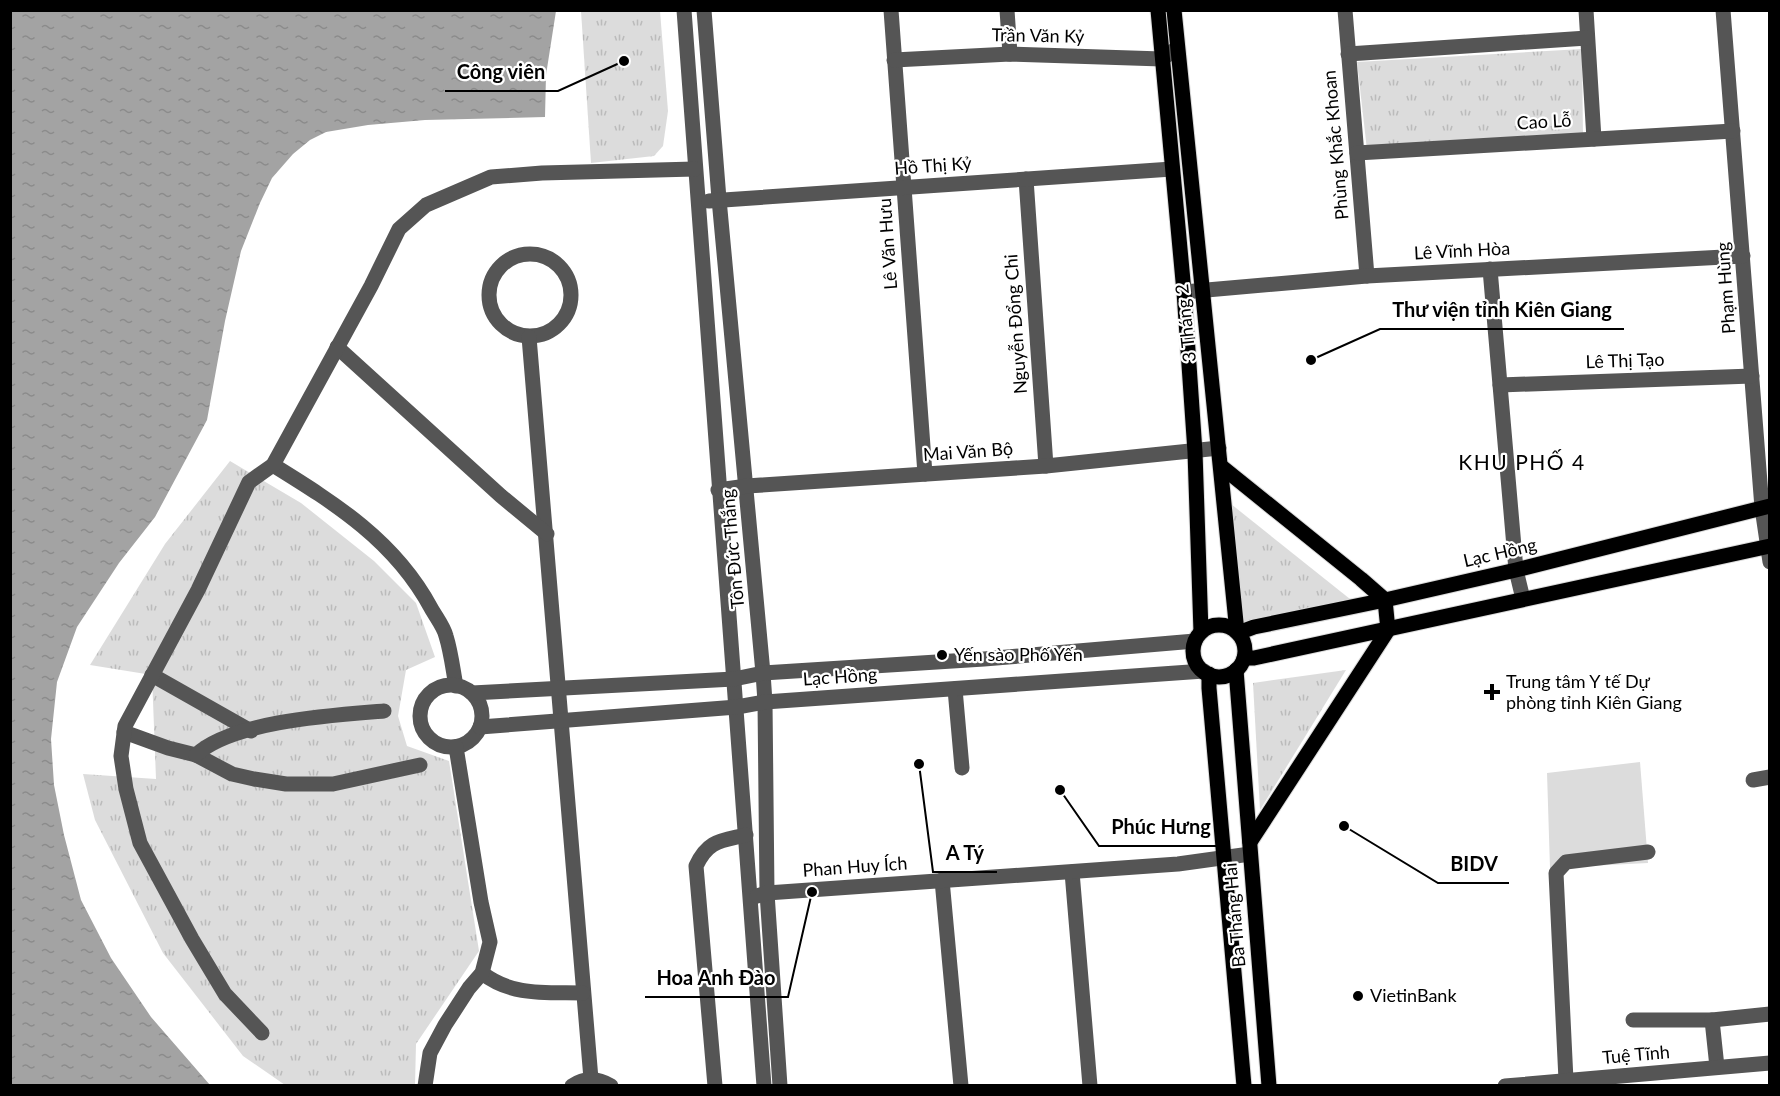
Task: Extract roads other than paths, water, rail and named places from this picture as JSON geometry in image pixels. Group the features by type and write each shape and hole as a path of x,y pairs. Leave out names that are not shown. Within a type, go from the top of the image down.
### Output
{"main road":[{"name":"3 Tháng 2","path":"1158,10 1184,292 1195,452 1198,637"},
{"name":"3 Tháng 2","path":"1174,10 1176,48 1237,632"},
{"path":"1221,467 1385,600 1388,630 1250,848"},
{"name":"Lạc Hồng","path":"1237,632 1516,570 1766,507"},
{"path":"1240,664 1244,645 1237,632 1218,625 1209,627 1198,637 1194,655 1199,667 1206,673 1223,676 1240,664 1254,658 1522,599 1769,551"},
{"name":"Ba Tháng Hai","path":"1240,664 1250,848 1269,1086"},
{"name":"Ba Tháng Hai","path":"1206,673 1244,1086"}],"street":[{"name":"Tôn Đức Thắng","path":"684,10 764,1086"},
{"name":"Tôn Đức Thắng","path":"704,10 719,199 763,673 767,892 780,1086"},
{"name":"Lê Văn Hưu","path":"891,10 925,474"},
{"path":"1006,10 1010,54"},
{"name":"Phùng Khắc Khoan","path":"1345,10 1367,276"},
{"path":"1586,10 1594,139"},
{"name":"Phạm Hùng","path":"1723,10 1752,376 1769,551"},
{"path":"1348,54 1587,38"},
{"path":"1162,59 1176,48"},
{"name":"Trần Văn Kỷ","path":"894,60 1010,54 1162,59"},
{"name":"Cao Lỗ","path":"1357,153 1733,131"},
{"path":"262,1032 225,993 192,939 140,843 126,789 121,756 125,726 198,590 249,482 273,465 399,229 426,205 492,177 542,173 695,169"},
{"name":"Hồ Thị Kỷ","path":"698,204 719,199 1172,169"},
{"name":"Nguyễn Đổng Chi","path":"1026,179 1046,466"},
{"path":"536,254 552,260 564,272 571,288 570,305 562,321 549,332 529,337 515,334 501,324 491,310 488,293 493,276 503,263 519,255 536,254"},
{"name":"Lê Vĩnh Hòa","path":"1184,292 1367,276 1743,256"},
{"path":"1490,269 1516,570 1522,599"},
{"path":"529,337 591,1079"},
{"path":"337,347 501,496 547,534"},
{"name":"Lê Thị Tạo","path":"1500,385 1752,376"},
{"name":"Mai Văn Bộ","path":"718,490 747,486 1046,466 1219,448"},
{"path":"273,465 321,495 359,523 402,563 426,598 446,634 456,686"},
{"name":"Lạc Hồng","path":"472,693 734,679 763,673 984,659 1198,637"},
{"path":"984,659 986,686"},
{"name":"Lạc Hồng","path":"480,727 737,707 765,702 1206,673"},
{"path":"152,675 251,730"},
{"path":"446,686 456,686 472,693 482,712 480,727 475,736 467,743 456,747 440,745 431,740 424,732 420,722 420,711 427,696 446,686"},
{"path":"955,688 962,768"},
{"path":"196,755 204,747 251,730 299,719 384,711"},
{"path":"124,732 168,748 196,755 232,774 286,784 333,784 420,765"},
{"path":"425,1086 430,1053 445,1024 482,973 490,942 481,902 456,747"},
{"path":"1753,780 1770,777"},
{"path":"715,1086 696,866 702,852 714,843 746,835"},
{"name":"Phan Huy Ích","path":"750,899 767,892 1178,864 1224,858 1250,848"},
{"path":"1566,1080 1556,873 1566,862 1648,852"},
{"path":"1072,872 1090,1086"},
{"path":"942,880 961,1086"},
{"path":"482,973 492,981 516,991 583,993"},
{"path":"1633,1020 1712,1020 1770,1014"},
{"path":"1712,1020 1717,1067"},
{"name":"Tuệ Tĩnh","path":"1505,1086 1770,1063"},
{"path":"572,1086 591,1079 603,1081 611,1086"}],"water":[{"path":"10,11 556,11 546,75 545,117 425,120 368,125 326,132 310,140 293,154 272,178 241,251 225,321 207,420 155,517 119,563 77,627 57,682 51,739 54,785 81,900 111,958 151,1017 210,1085 11,1085"}],"place":[{"name":"Công viên","path":"624,61"},
{"name":"Thư viện tỉnh Kiên Giang","path":"1311,360"},
{"name":"Yến sào Phố Yến","path":"942,655"},
{"name":"Trung tâm Y tế Dự phòng tỉnh Kiên Giang","path":"1492,692"},
{"name":"A Tý","path":"919,764"},
{"name":"Phúc Hưng","path":"1060,790"},
{"name":"BIDV","path":"1344,826"},
{"name":"Hoa Anh Đào","path":"812,892"},
{"name":"VietinBank","path":"1358,996"}],"district":[{"name":"KHU PHỐ 4","path":"1522,463"}]}
